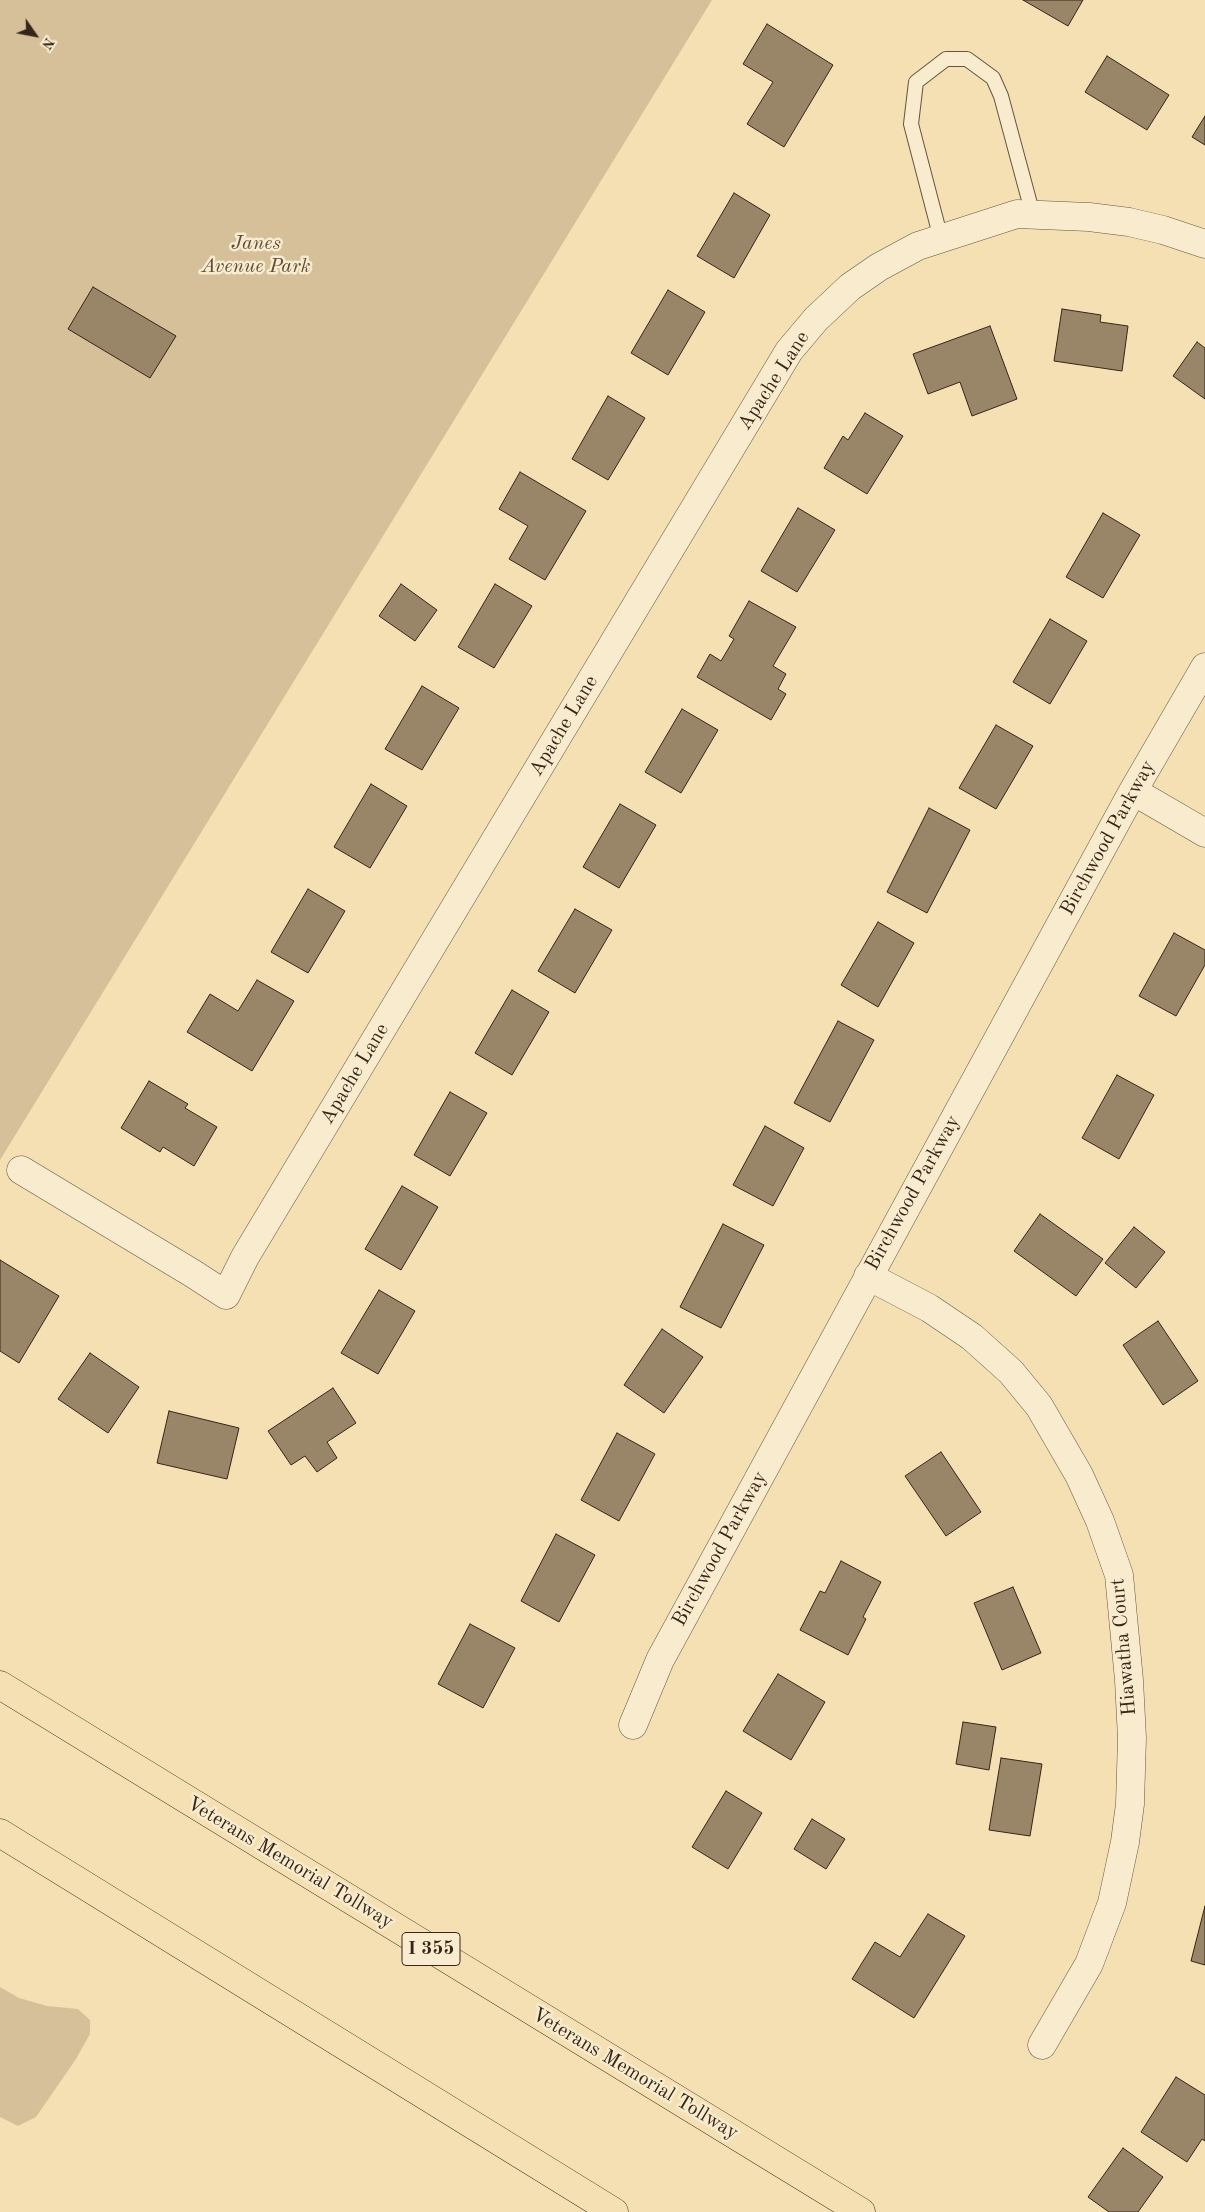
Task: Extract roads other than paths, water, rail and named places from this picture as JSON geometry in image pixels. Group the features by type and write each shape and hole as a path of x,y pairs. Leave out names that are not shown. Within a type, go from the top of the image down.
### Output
{"highway":[{"name":"Veterans Memorial Tollway","path":"0,1685 861,2212"},
{"path":"0,1833 614,2212"}],"street":[{"name":"Apache Lane","path":"21,1170 226,1295 255,1240 789,350 816,318 850,287 878,267 918,246 1017,214 1090,217 1129,222 1163,230 1205,244"},
{"name":"Birchwood Parkway","path":"634,1725 660,1660 1132,791 1205,667"},
{"path":"1132,791 1205,833"},
{"name":"Hiawatha Court","path":"868,1276 928,1308 965,1332 1011,1372 1039,1406 1079,1475 1100,1521 1119,1575 1129,1680 1132,1738 1130,1804 1125,1842 1112,1903 1089,1964 1042,2045"}],"lane":[{"path":"941,239 911,124 916,82 946,59 967,60 993,78 1001,96 1033,215"}],"park label":[{"name":"Janes Avenue Park","path":"256,256"}]}
